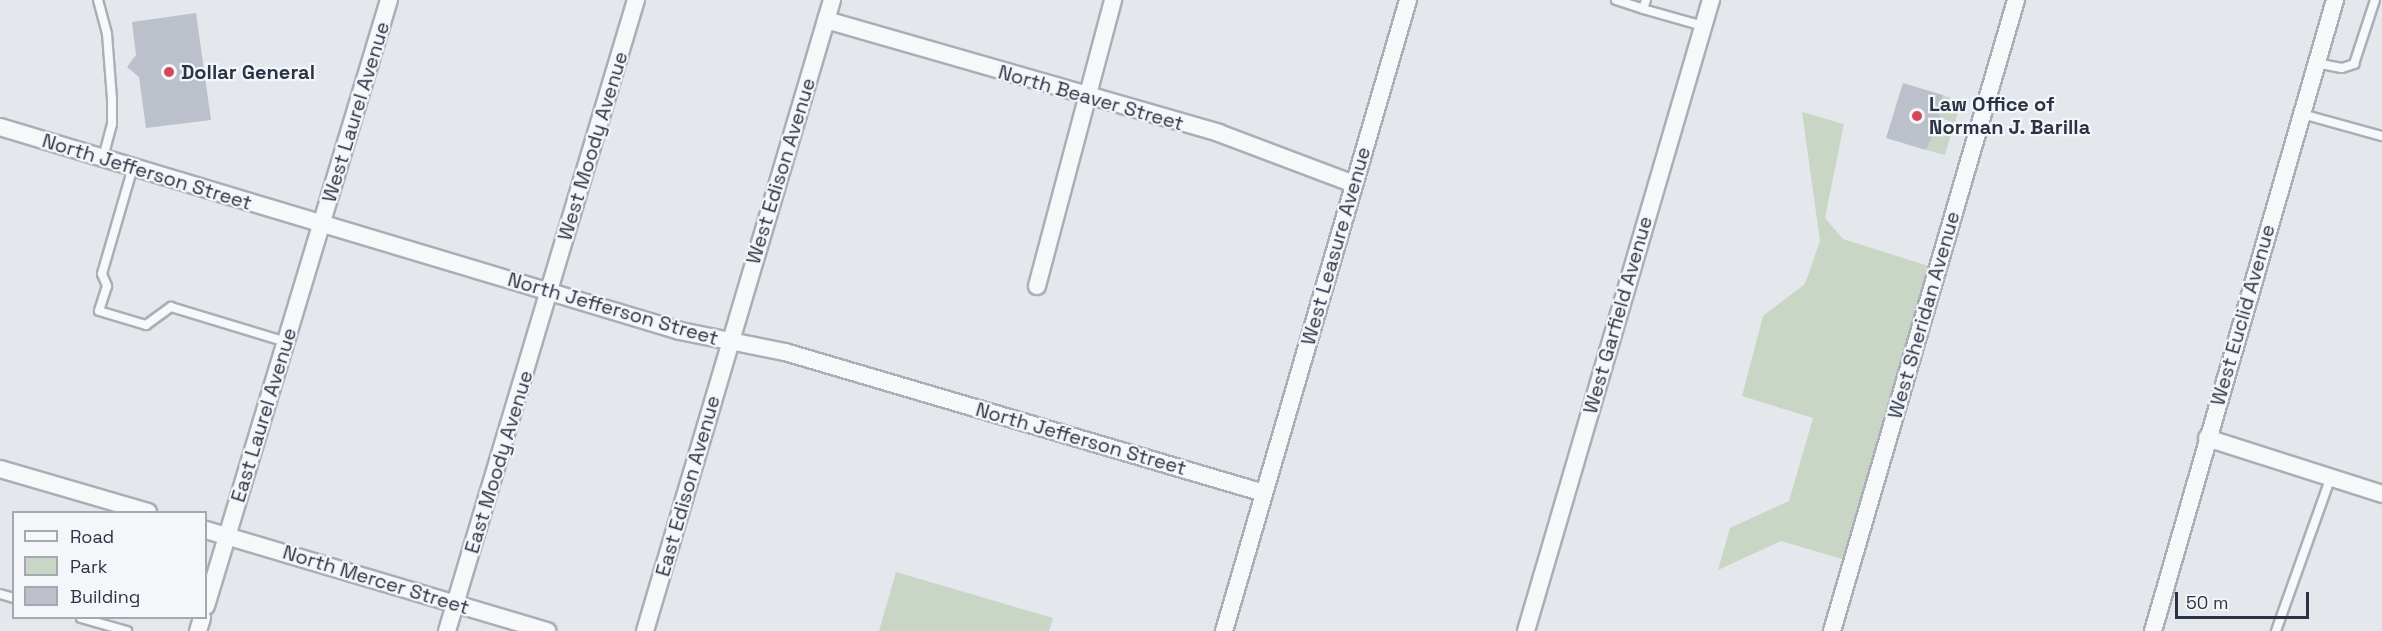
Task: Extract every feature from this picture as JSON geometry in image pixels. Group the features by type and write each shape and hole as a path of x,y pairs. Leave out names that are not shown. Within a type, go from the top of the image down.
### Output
{"street":[{"name":"West Laurel Avenue","path":"322,224 390,0"},
{"name":"West Moody Avenue","path":"550,292 636,0"},
{"name":"West Edison Avenue","path":"731,341 832,0"},
{"path":"1037,286 1113,0"},
{"name":"West Leasure Avenue","path":"1224,631 1408,0"},
{"name":"West Garfield Avenue","path":"1526,631 1711,0"},
{"name":"West Sheridan Avenue","path":"1832,631 2016,0"},
{"name":"West Euclid Avenue","path":"2153,631 2335,0"},
{"name":"North Beaver Street","path":"826,20 1229,137 1354,184"},
{"name":"North Jefferson Street","path":"0,127 550,292 731,341 785,352 1264,493"},
{"name":"East Laurel Avenue","path":"207,603 322,224"},
{"name":"East Moody Avenue","path":"447,631 550,292"},
{"name":"East Edison Avenue","path":"645,631 731,341"},
{"path":"2207,438 2382,494"},
{"path":"0,469 141,511"},
{"name":"North Mercer Street","path":"207,530 547,631"}],"lane":[{"path":"98,0 107,34 112,99 112,124 103,158"},
{"path":"1616,0 1645,4 1703,26"},
{"path":"2316,63 2342,68 2354,64 2375,0"},
{"path":"2302,114 2382,136"},
{"path":"133,167 102,274 107,286 99,311 146,325 171,307 286,342"},
{"path":"2276,631 2331,478"},
{"path":"85,619 128,631"}],"green space":[{"path":"1943,95 1961,102 1955,123 1941,118 1938,112"},
{"path":"1802,112 1844,124 1825,218 1843,239 1938,269 1852,562 1781,541 1718,570 1730,528 1789,501 1813,418 1742,396 1763,316 1805,284 1820,241"},
{"path":"1939,123 1953,127 1945,155 1926,150"},
{"path":"896,572 1053,618 1049,631 879,631"}],"building":[{"name":"Dollar General","path":"196,13 211,120 146,128 139,77 127,67 136,55 132,22"},
{"name":"Law Office of Norman J. Barilla","path":"1903,83 1943,95 1938,112 1941,118 1926,150 1886,138"}],"place":[{"name":"Dollar General","path":"169,72"},
{"name":"Law Office of Norman J. Barilla","path":"1917,116"}]}
